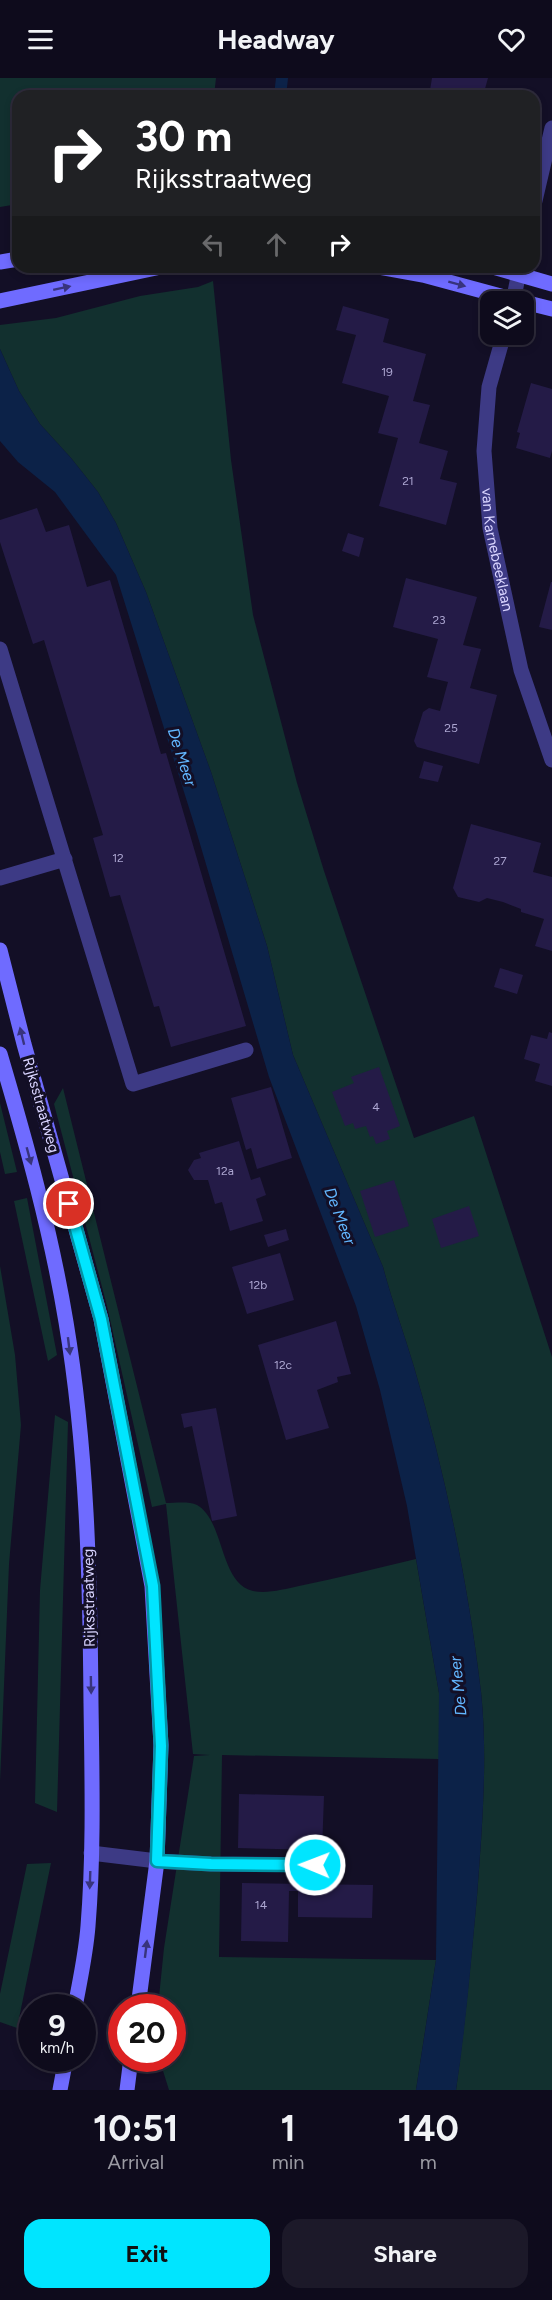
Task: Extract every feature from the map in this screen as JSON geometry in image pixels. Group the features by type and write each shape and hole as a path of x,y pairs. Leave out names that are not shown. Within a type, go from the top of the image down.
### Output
{"street":[{"path":"540,179 552,128"},
{"path":"2,301 134,273"},
{"path":"412,273 482,291"},
{"path":"519,273 519,291"},
{"path":"526,273 552,284"},
{"path":"534,305 552,309"},
{"name":"van Karnebeeklaan","path":"501,345 489,387 484,450 490,528 521,670 552,760"},
{"path":"0,649 133,1084 246,1050"},
{"path":"0,878 65,859"},
{"name":"Rijksstraatweg","path":"0,950 101,1319 153,1586 161,1746 157,1861 140,1994"},
{"name":"Rijksstraatweg","path":"0,1054 43,1209 66,1322 81,1439 90,1584 91,1853 88,1927 77,1994"},
{"path":"91,1853 157,1861 211,1864 336,1865"},
{"path":"60,2090 63,2072"},
{"path":"126,2090 129,2072"}],"green space":[{"path":"0,78 216,78 215,90 12,90 12,205 0,207"},
{"path":"213,281 231,460 253,615 297,783 324,871 414,1138 474,1116 552,1357 552,2090 456,2090 468,1993 479,1871 484,1794 483,1717 476,1651 462,1569 425,1407 383,1267 293,1055 267,946 211,772 146,592 116,523 98,492 40,424 19,391 0,349 0,325 56,318 140,296 198,287"},
{"path":"63,1088 166,1503 194,1504 206,1513 213,1524 234,1576 242,1586 253,1591 282,1590 416,1559 439,1693 439,1759 222,1755 219,1957 436,1960 416,2090 169,2090 163,2072 186,2072 186,1994 159,1994 164,1948 194,1756 210,1755 193,1754 166,1504 152,1507 107,1306 54,1104"},
{"path":"0,1103 17,1172 5,1174 0,1152"},
{"path":"27,1198 57,1355 48,1361 14,1201"},
{"path":"0,1266 15,1355 21,1425 9,1564 0,1782"},
{"path":"55,1415 68,1422 57,1812 35,1803 40,1590"},
{"path":"51,1863 24,1994 18,1994 17,2028 0,2022 0,1994 27,1864"}],"water":[{"name":"De Meer","path":"0,349 19,391 40,424 98,492 116,523 146,592 211,772 267,946 293,1055 383,1267 425,1407 462,1569 476,1651 483,1717 484,1794 479,1871 463,2042 456,2090 416,2090 436,1960 439,1693 407,1506 380,1390 356,1306 269,1077 195,827 116,575 55,492 18,462 0,441"}],"building":[{"path":"432,78 488,78 485,90 430,90"},
{"path":"343,306 389,319 383,342 426,354 413,401 430,405 419,443 448,451 440,479 457,483 446,525 379,506 398,438 378,433 389,396 342,383 356,335 336,330"},
{"path":"531,383 552,389 550,458 516,448 520,433 517,432"},
{"path":"37,508 46,532 69,525 87,587 110,580 161,754 166,753 246,1026 171,1047 159,1006 154,1007 120,895 110,897 93,838 103,835 44,640 33,644 0,542 0,520"},
{"path":"348,533 364,538 359,557 342,551"},
{"path":"406,578 477,597 463,645 481,649 470,688 497,695 479,764 417,747 414,741 423,712 429,708 440,711 448,682 427,677 438,639 393,627"},
{"path":"552,582 552,630 539,627"},
{"path":"424,761 443,766 438,782 419,778"},
{"path":"471,824 541,843 533,872 552,877 552,951 535,946 544,919 521,912 521,909 503,902 487,898 479,902 458,897 453,888"},
{"path":"500,968 523,975 517,994 494,987"},
{"path":"549,1032 552,1033 552,1086 535,1081 540,1064 524,1059 531,1035 547,1039"},
{"path":"379,1067 400,1126 387,1131 390,1139 376,1144 373,1136 370,1137 366,1126 355,1129 353,1123 345,1126 332,1092 354,1083 351,1077"},
{"path":"271,1087 292,1158 257,1169 251,1148 246,1150 231,1098"},
{"path":"239,1141 251,1180 260,1177 266,1195 256,1199 263,1221 230,1231 222,1202 215,1204 208,1180 194,1180 188,1170 194,1160 201,1158 199,1153"},
{"path":"394,1180 409,1226 375,1237 360,1191"},
{"path":"469,1206 479,1236 441,1248 432,1219"},
{"path":"286,1229 289,1240 268,1247 264,1235"},
{"path":"280,1253 294,1300 247,1314 232,1267"},
{"path":"336,1321 351,1374 337,1377 338,1382 317,1390 329,1428 286,1440 258,1345"},
{"path":"216,1408 237,1516 212,1521 192,1426 184,1428 181,1414"},
{"path":"239,1794 324,1796 322,1850 238,1848"},
{"path":"242,1883 373,1885 372,1918 298,1917 298,1891 289,1891 288,1942 241,1941"}],"waterway":[{"path":"281,90 282,78"}],"route":[{"path":"69,1204 101,1319 153,1586 161,1746 157,1861 315,1865"}]}
